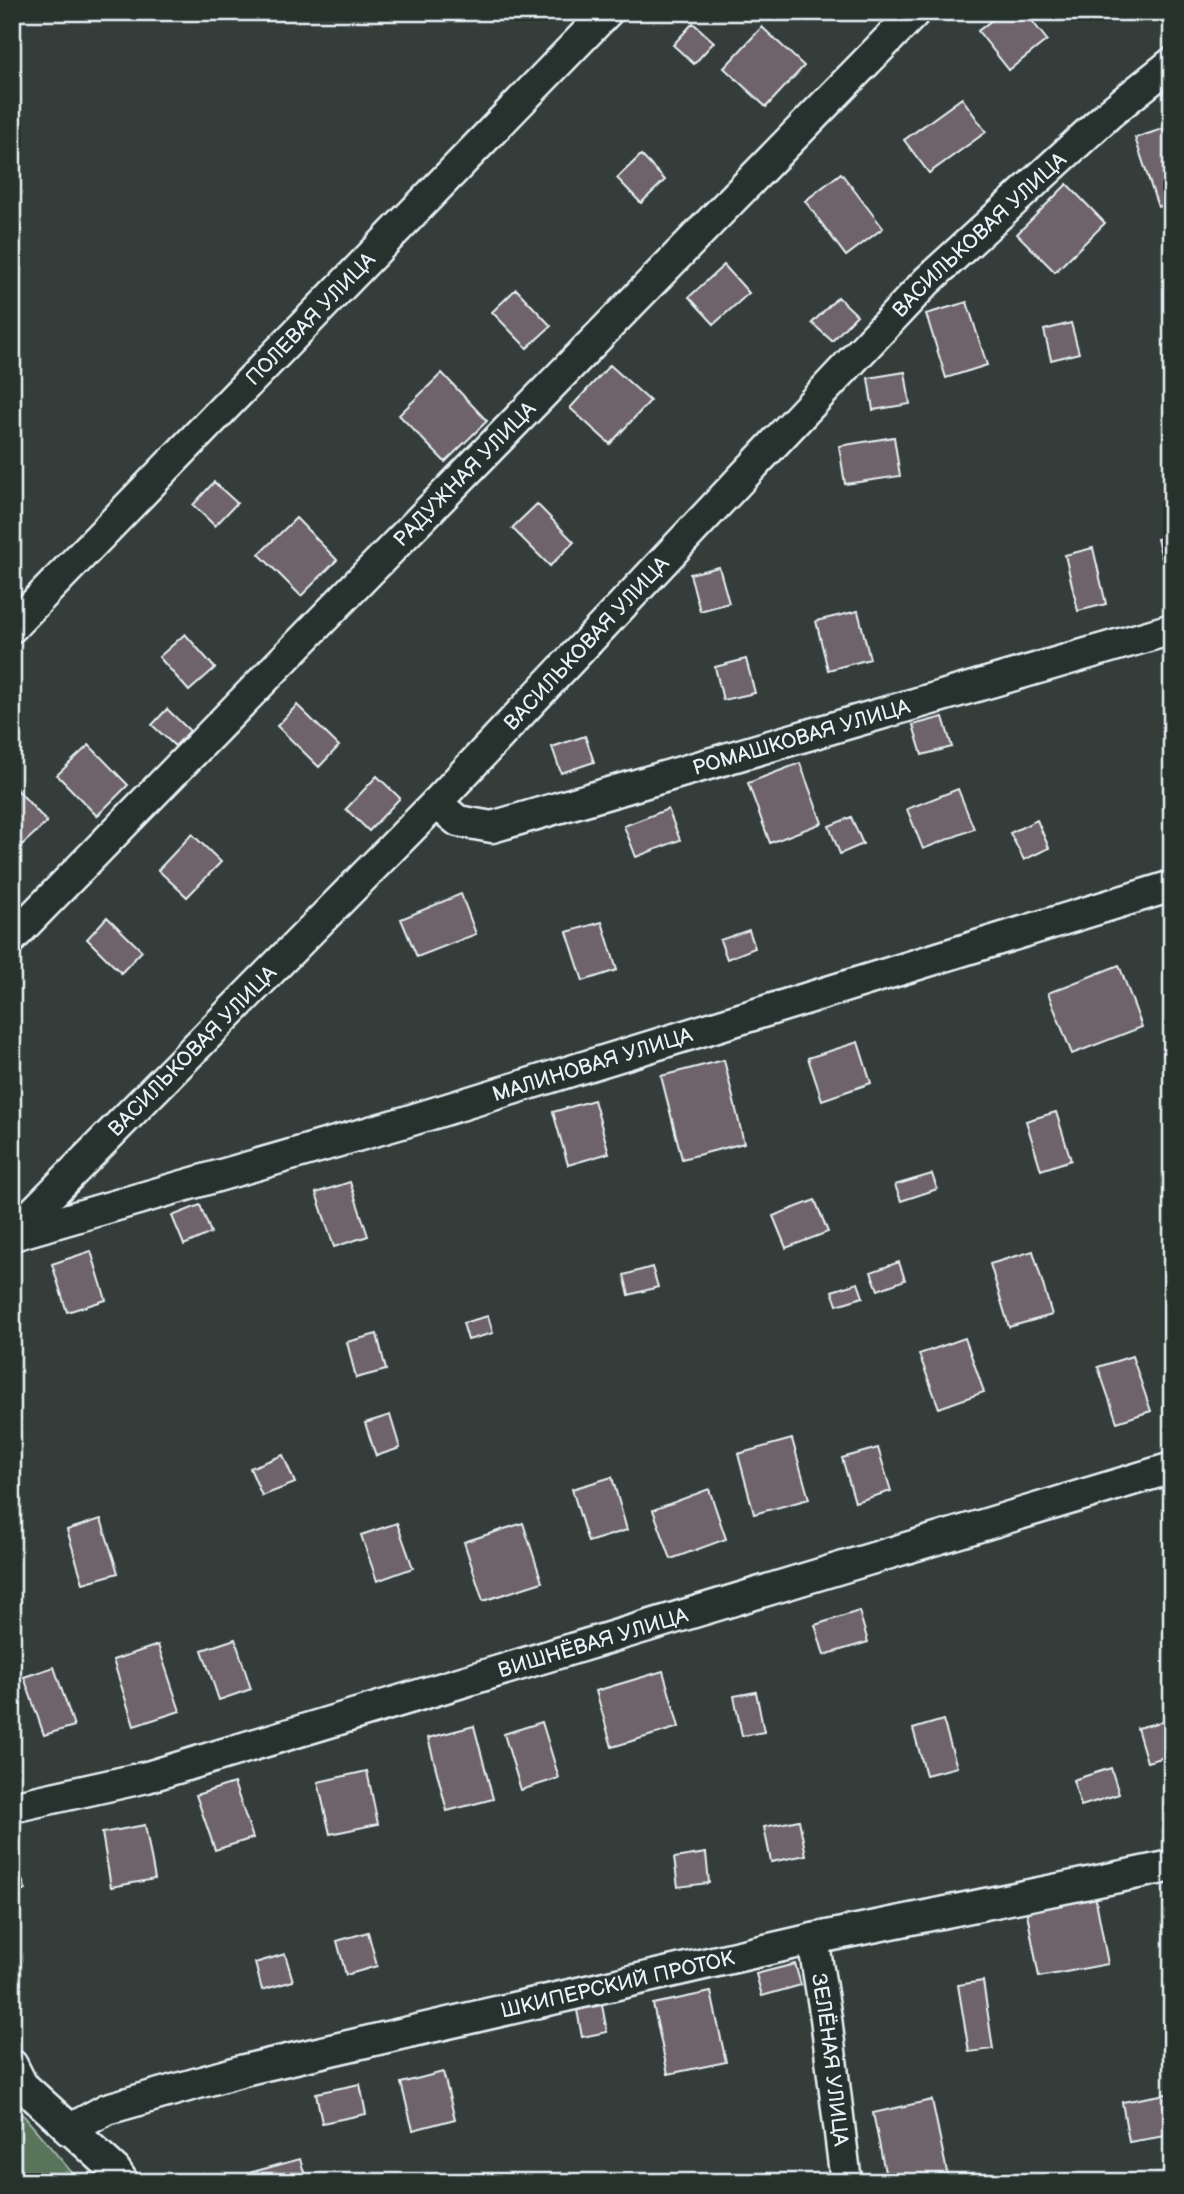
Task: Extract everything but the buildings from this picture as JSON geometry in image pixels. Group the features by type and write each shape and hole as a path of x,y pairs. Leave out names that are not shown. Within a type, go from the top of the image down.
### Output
{"street":[{"name":"ПОЛЕВАЯ УЛИЦА","path":"12,627 607,12"},
{"name":"РАДУЖНАЯ УЛИЦА","path":"12,938 915,12"},
{"name":"ВАСИЛЬКОВАЯ УЛИЦА","path":"12,1235 436,803 927,281 1111,112 1172,63"},
{"name":"РОМАШКОВАЯ УЛИЦА","path":"436,803 458,821 492,827 1172,629"},
{"name":"МАЛИНОВАЯ УЛИЦА","path":"12,1235 405,1122 1172,886"},
{"name":"ВИШНЁВАЯ УЛИЦА","path":"12,1807 147,1777 1172,1468"},
{"name":"ШКИПЕРСКИЙ ПРОТОК","path":"69,2130 107,2109 244,2070 813,1939 1172,1866"},
{"name":"ЗЕЛЁНАЯ УЛИЦА","path":"813,1939 826,2018 846,2182"},
{"path":"12,2066 22,2085 115,2170 123,2182"}],"green space":[{"path":"12,2109 24,2116 80,2182 12,2182"}]}
